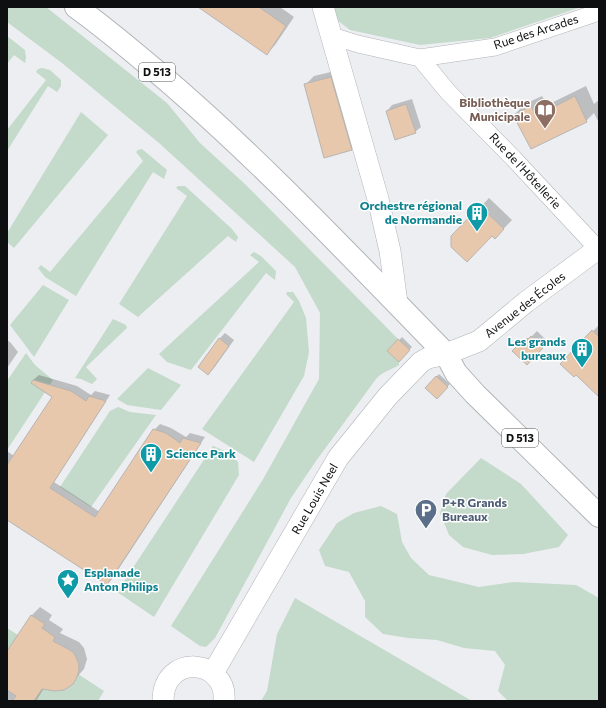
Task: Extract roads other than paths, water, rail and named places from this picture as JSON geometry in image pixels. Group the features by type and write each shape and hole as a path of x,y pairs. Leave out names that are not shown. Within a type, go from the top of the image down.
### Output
{"main road":[{"name":"D 513","path":"76,7 162,76 235,141 446,354 464,364 480,378 599,497"},
{"name":"D 513","path":"446,354 456,373 475,394 599,516"}],"street":[{"path":"323,7 378,199 390,251 396,303"},
{"name":"Rue des Arcades","path":"333,42 358,44 420,58 494,47 599,12"},
{"name":"Rue de l'Hôtellerie","path":"420,58 448,92 514,159 598,249"},
{"name":"Avenue des Écoles","path":"446,354 479,341 526,302 598,249"},
{"name":"Rue Louis Neel","path":"213,673 338,458 388,396 415,367 428,358 446,354"},
{"path":"163,701 163,693 171,676 179,670 195,666 202,667 213,673 219,680 223,688 224,701"}],"place":[{"name":"Bibliothèque Municipale","path":"545,130"},
{"name":"Orchestre régional de Normandie","path":"477,232"},
{"name":"Les grands bureaux","path":"582,368"},
{"name":"Science Park","path":"151,474"},
{"name":"P+R Grands Bureaux","path":"426,530"},
{"name":"Esplanade Anton Philips","path":"68,600"}]}
